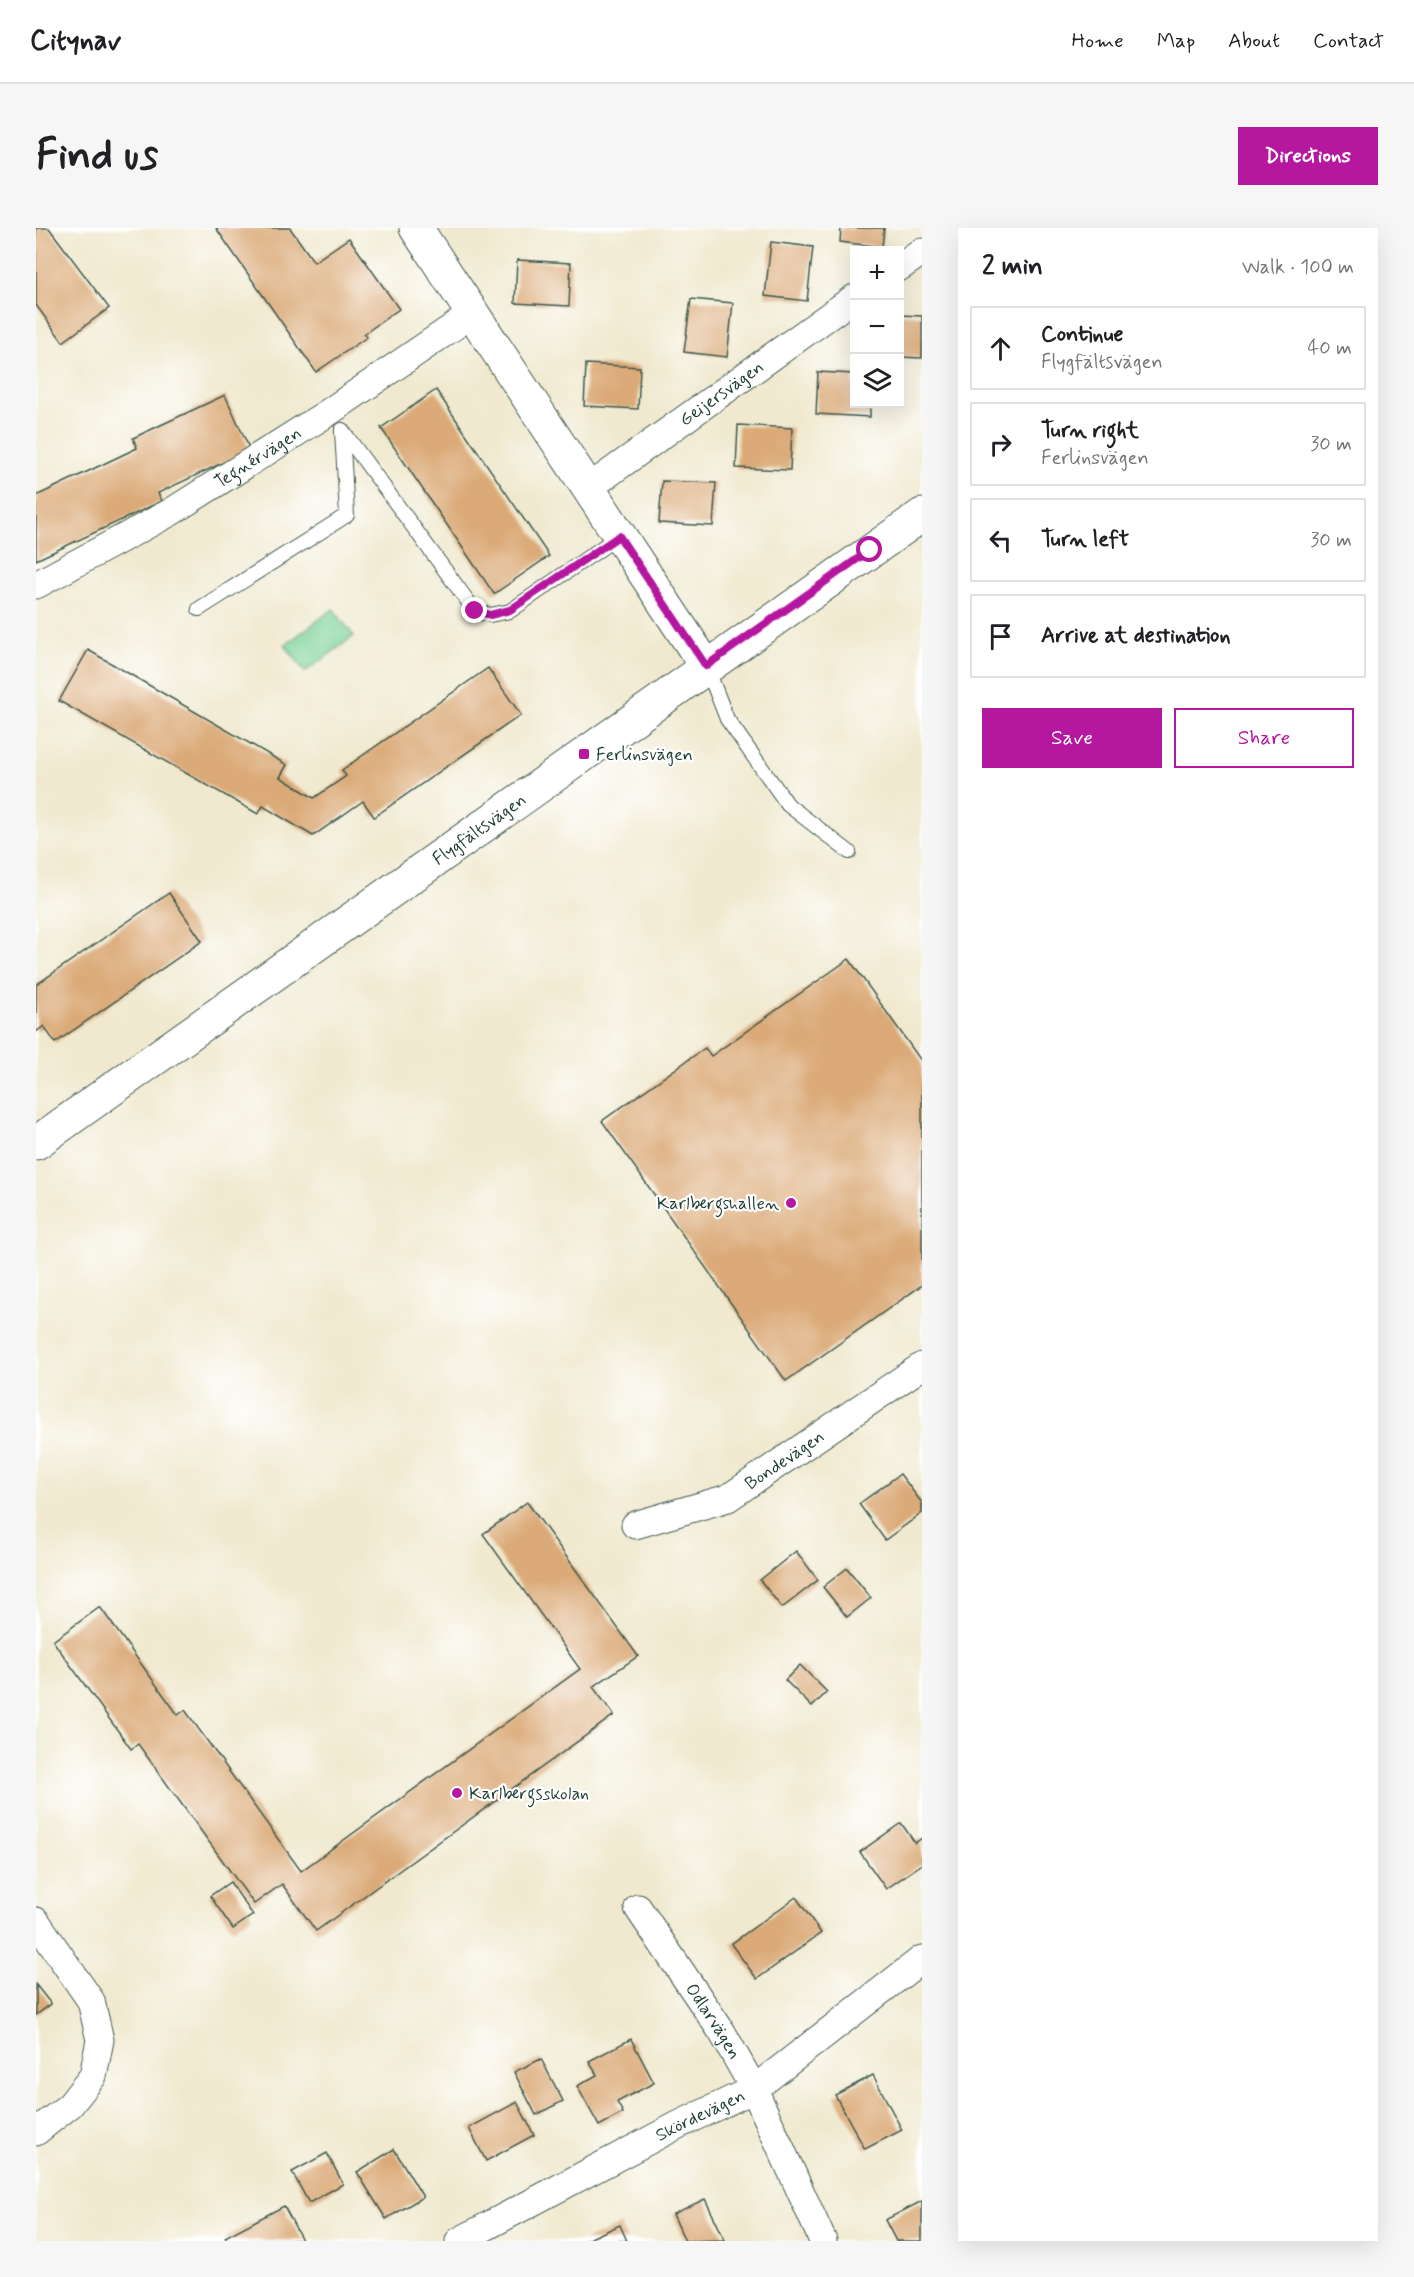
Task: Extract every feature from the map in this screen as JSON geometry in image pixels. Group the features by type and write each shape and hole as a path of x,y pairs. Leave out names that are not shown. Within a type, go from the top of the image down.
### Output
{"street":[{"path":"416,228 706,666"},
{"path":"904,264 922,252"},
{"name":"Geijersvägen","path":"587,489 852,300"},
{"name":"Tegnérvägen","path":"36,585 335,421 472,314"},
{"name":"Flygfältsvägen","path":"36,1143 922,515"},
{"name":"Bondevägen","path":"635,1525 729,1498 922,1366"},
{"name":"Odlarvägen","path":"638,1908 722,2032 754,2089 823,2241"},
{"path":"36,1921 91,2001 100,2040 93,2076 70,2105 36,2132"},
{"name":"Skördevägen","path":"459,2241 678,2125 754,2089 922,1959"}],"lane":[{"path":"335,421 475,611 490,615 510,610 619,536"},
{"path":"199,609 346,515 335,421"},
{"path":"706,666 727,719 788,805 849,852"}],"green space":[{"path":"333,609 354,636 305,672 285,645"}],"building":[{"path":"36,228 49,228 109,308 63,342 36,305"},
{"path":"216,228 290,228 314,262 349,238 399,309 364,334 367,337 316,372"},
{"path":"841,228 884,228 882,246 840,242"},
{"path":"771,242 813,247 807,301 765,296"},
{"path":"517,260 571,263 569,306 515,303"},
{"path":"691,299 733,303 727,357 684,352"},
{"path":"904,315 922,316 922,358 904,357"},
{"path":"586,364 640,367 638,409 584,406"},
{"path":"818,372 850,374 850,408 870,408 870,417 816,414"},
{"path":"436,390 549,556 494,594 381,428"},
{"path":"225,395 250,450 158,493 162,501 36,560 36,496 137,448 133,438"},
{"path":"738,425 792,428 790,470 736,468"},
{"path":"662,481 716,483 713,526 659,523"},
{"path":"88,650 287,765 280,777 314,798 346,776 342,770 488,668 521,715 374,817 363,801 313,836 263,806 258,814 59,701"},
{"path":"169,893 202,941 55,1043 44,1026 36,1032 36,985"},
{"name":"Karlbergshallen","path":"849,959 922,1062 922,1285 786,1381 602,1121 705,1048 711,1056"},
{"path":"900,1474 922,1503 922,1513 885,1540 859,1504"},
{"path":"527,1502 638,1656 593,1687 614,1715 316,1931 282,1884 254,1904 138,1744 131,1749 53,1641 100,1607 178,1715 185,1710 301,1871 580,1669 483,1534"},
{"path":"796,1551 818,1580 782,1608 760,1580"},
{"path":"847,1568 871,1598 847,1617 823,1587"},
{"path":"800,1665 827,1692 812,1707 785,1680"},
{"path":"901,1823 915,1843 922,1838 922,1864 886,1889 860,1852"},
{"path":"230,1882 253,1915 233,1929 210,1896"},
{"path":"796,1897 821,1933 757,1979 731,1944"},
{"path":"36,1985 51,2004 36,2015"},
{"path":"631,2039 654,2083 617,2102 623,2113 599,2126 577,2086 597,2075 589,2061"},
{"path":"541,2059 563,2101 536,2115 514,2072"},
{"path":"873,2075 902,2130 865,2149 835,2095"},
{"path":"517,2102 534,2135 486,2161 469,2128"},
{"path":"394,2149 423,2197 386,2219 357,2172"},
{"path":"327,2153 343,2184 309,2203 292,2172"},
{"path":"705,2199 725,2240 685,2241 673,2214"},
{"path":"922,2201 922,2241 896,2241 885,2220"},
{"path":"284,2206 302,2240 227,2241 225,2237"},
{"path":"620,2225 627,2241 584,2241"}],"place":[{"name":"Ferlinsvägen","path":"584,754"},
{"name":"Karlbergshallen","path":"791,1203"},
{"name":"Karlbergsskolan","path":"457,1793"}],"route":[{"path":"475,611 490,615 510,610 619,536 706,666 870,550"}]}
